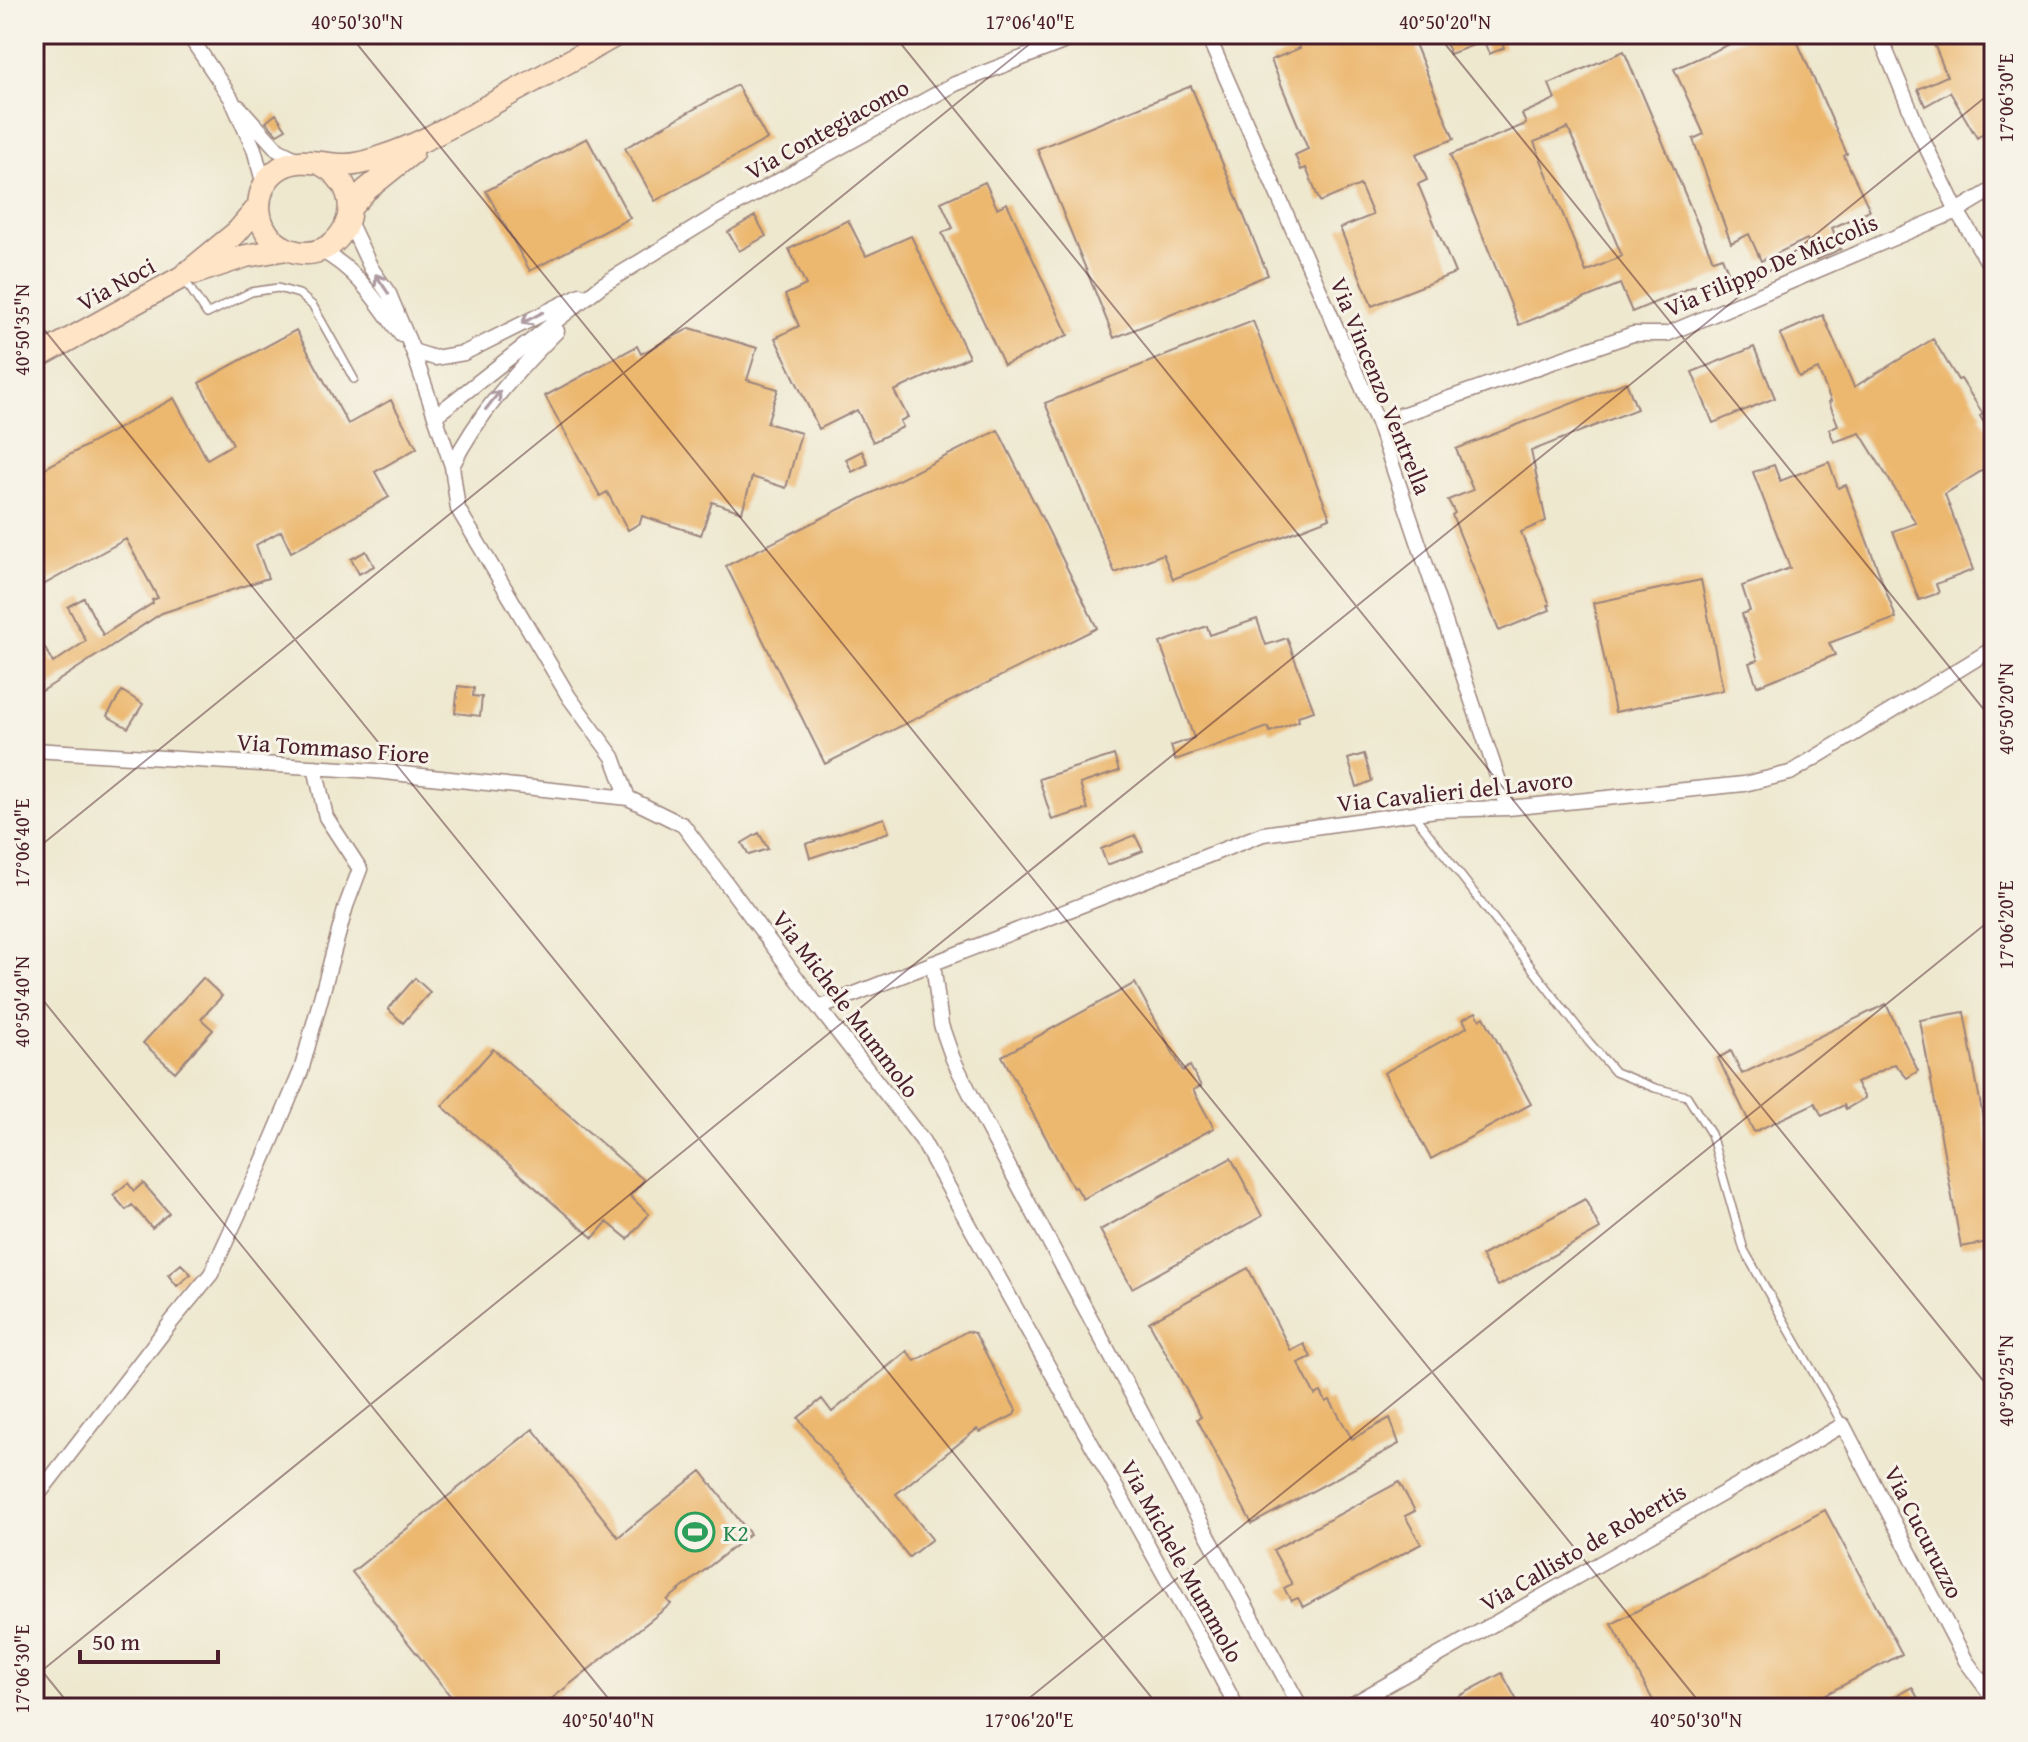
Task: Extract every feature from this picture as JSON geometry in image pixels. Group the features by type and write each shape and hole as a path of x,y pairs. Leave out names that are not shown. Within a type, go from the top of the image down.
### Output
{"main road":[{"path":"446,129 366,190 349,213 338,238 320,250 287,249 270,236 260,217 261,195 279,169 310,163 350,165 381,157 446,129 618,34"},
{"path":"310,163 331,169 345,186 349,213"},
{"name":"Via Noci","path":"34,359 182,277 237,232 261,195"},
{"name":"Via Noci","path":"182,277 246,256 287,249"}],"street":[{"path":"188,34 231,98 278,150 310,163"},
{"name":"Via Contegiacomo","path":"435,416 602,285 713,217 955,84 1084,34"},
{"name":"Via Vincenzo Ventrella","path":"1207,34 1378,423 1508,808"},
{"path":"1879,34 1921,136 1957,211 1994,272"},
{"path":"231,98 254,149 261,195"},
{"name":"Via Filippo De Miccolis","path":"1378,423 1633,334 1667,334 1957,211 1994,189"},
{"path":"349,213 371,268 389,294 413,351 452,466 458,509 569,697 613,757 628,798"},
{"path":"320,250 337,259 357,276 413,351"},
{"name":"Via Contegiacomo","path":"413,351 435,358 464,353 602,285"},
{"name":"Via Contegiacomo","path":"452,466 480,417 504,387 602,285"},
{"name":"Via Cavalieri del Lavoro","path":"819,1008 1263,834 1436,810 1508,808 1744,784 1790,773 1994,648"},
{"name":"Via Tommaso Fiore","path":"34,750 375,771 628,798"},
{"path":"34,1500 211,1274 301,1071 346,906 360,869 326,817 315,767"},
{"name":"Via Michele Mummolo","path":"628,798 683,825 922,1140 1237,1708"},
{"name":"Via Michele Mummolo","path":"933,963 941,1025 959,1071 1301,1708"},
{"name":"Via Cucuruzzo","path":"1843,1425 1966,1661 1994,1699"},
{"name":"Via Callisto de Robertis","path":"1346,1708 1843,1425"}],"lane":[{"path":"182,277 207,314 251,292 278,288 299,294 313,306 354,379"},
{"path":"1412,813 1615,1072 1655,1088 1687,1096 1711,1134 1744,1250 1843,1425"}],"building":[{"path":"1294,34 1411,34 1454,139 1416,154 1427,180 1418,184 1455,273 1372,306 1340,228 1373,215 1360,185 1320,202 1306,168 1301,170 1295,155 1308,149 1271,60 1300,48"},
{"path":"1442,34 1499,34 1504,48 1489,54 1484,41 1450,54"},
{"path":"1752,34 1794,34 1847,154 1844,156 1870,210 1832,228 1841,249 1816,260 1807,239 1761,261 1749,234 1731,243 1693,139 1704,134 1674,69"},
{"path":"1930,34 1994,34 1994,133 1986,131 1977,138 1950,92 1925,106 1918,89 1947,76"},
{"path":"1624,51 1713,260 1722,257 1728,272 1632,312 1620,284 1519,325 1450,155 1526,124 1522,114 1555,99 1549,84","holes":["1568,128 1622,256 1586,272 1534,142"]},
{"path":"737,85 767,139 655,201 625,148"},
{"path":"1191,86 1268,275 1114,338 1037,149"},
{"path":"276,114 286,129 277,134 266,122"},
{"path":"587,138 630,218 530,271 486,191"},
{"path":"985,182 997,208 1007,203 1068,335 1004,365 942,233 953,228 941,202"},
{"path":"755,216 766,236 739,251 728,232"},
{"path":"848,220 866,256 911,236 969,357 894,391 908,417 900,421 903,427 873,442 857,410 819,429 775,338 799,326 785,295 806,285 789,249"},
{"path":"1823,315 1854,387 1933,339 1983,414 1980,416 1994,439 1994,463 1945,494 1973,570 1936,584 1939,593 1919,600 1893,531 1916,523 1860,433 1834,442 1829,429 1838,425 1818,369 1799,377 1780,334"},
{"path":"1253,321 1330,518 1173,579 1163,554 1115,573 1045,403"},
{"path":"690,328 757,348 747,380 778,389 767,423 801,433 786,488 752,477 742,512 712,502 701,535 642,516 640,523 628,530 607,492 600,496 545,396 637,346 641,354"},
{"path":"296,330 348,424 391,400 417,448 375,472 389,497 291,552 281,531 256,545 268,578 162,613 34,695 34,628 53,663 86,641 68,607 84,598 103,635 158,598 126,539 34,590 34,474 174,398 207,459 233,444 199,383"},
{"path":"1754,347 1775,398 1713,423 1692,372"},
{"path":"1626,382 1637,409 1531,451 1546,521 1521,532 1550,610 1499,631 1448,500 1473,490 1456,449"},
{"path":"998,430 1097,628 825,764 726,566"},
{"path":"862,451 868,464 852,472 846,459"},
{"path":"1829,462 1838,488 1846,485 1896,618 1829,643 1835,655 1757,686 1749,663 1758,660 1742,614 1750,611 1742,586 1790,568 1753,472 1774,465 1780,481"},
{"path":"366,551 374,566 359,574 351,559"},
{"path":"1701,580 1723,690 1615,712 1593,603"},
{"path":"1257,619 1266,645 1287,638 1314,711 1298,716 1299,721 1270,732 1268,727 1175,760 1171,746 1194,738 1160,643 1207,626 1210,635"},
{"path":"458,686 474,688 473,696 482,697 480,716 455,713"},
{"path":"122,691 143,704 128,728 107,716"},
{"path":"1364,754 1372,781 1357,787 1348,759"},
{"path":"1114,755 1119,771 1080,784 1088,809 1052,820 1039,779"},
{"path":"884,818 889,832 810,858 806,844"},
{"path":"759,833 768,849 749,855 742,843"},
{"path":"1135,835 1143,851 1107,865 1101,849"},
{"path":"203,978 222,996 201,1019 213,1030 175,1072 143,1043"},
{"path":"415,978 430,992 403,1023 388,1009"},
{"path":"1135,983 1183,1071 1190,1066 1201,1086 1193,1090 1214,1128 1083,1199 1076,1187 1073,1188 1002,1056"},
{"path":"1886,1004 1918,1071 1907,1078 1895,1064 1856,1083 1865,1098 1846,1109 1844,1105 1822,1116 1815,1103 1754,1132 1718,1058 1731,1051 1742,1074"},
{"path":"1476,1012 1480,1020 1484,1017 1531,1104 1431,1159 1384,1073 1467,1027 1463,1019"},
{"path":"1964,1012 1994,1179 1994,1241 1961,1247 1920,1020"},
{"path":"493,1049 644,1180 630,1196 649,1214 628,1239 607,1222 593,1238 442,1106"},
{"path":"1231,1158 1262,1216 1132,1288 1100,1230"},
{"path":"128,1183 134,1191 143,1183 169,1213 152,1228 132,1205 126,1210 113,1195"},
{"path":"1585,1199 1600,1229 1498,1286 1481,1256"},
{"path":"181,1264 191,1274 177,1286 168,1275"},
{"path":"1248,1268 1291,1351 1304,1344 1311,1357 1298,1363 1315,1395 1321,1392 1326,1402 1330,1400 1352,1439 1390,1418 1399,1444 1252,1524 1197,1419 1201,1417 1149,1322"},
{"path":"967,1331 975,1333 1016,1410 1014,1415 980,1432 977,1429 896,1494 932,1539 909,1557 798,1418 822,1399 832,1412 907,1351 915,1361"},
{"path":"533,1429 618,1537 701,1471 750,1534 667,1600 671,1604 540,1708 460,1708 352,1572"},
{"path":"1399,1482 1415,1511 1405,1516 1421,1544 1303,1607 1298,1598 1291,1601 1284,1588 1292,1584 1273,1550"},
{"path":"1825,1510 1902,1654 1800,1708 1657,1708 1612,1624"},
{"path":"1502,1673 1521,1708 1437,1708"},
{"path":"1912,1687 1923,1708 1874,1708"}],"place":[{"name":"K2","path":"695,1532"}]}
